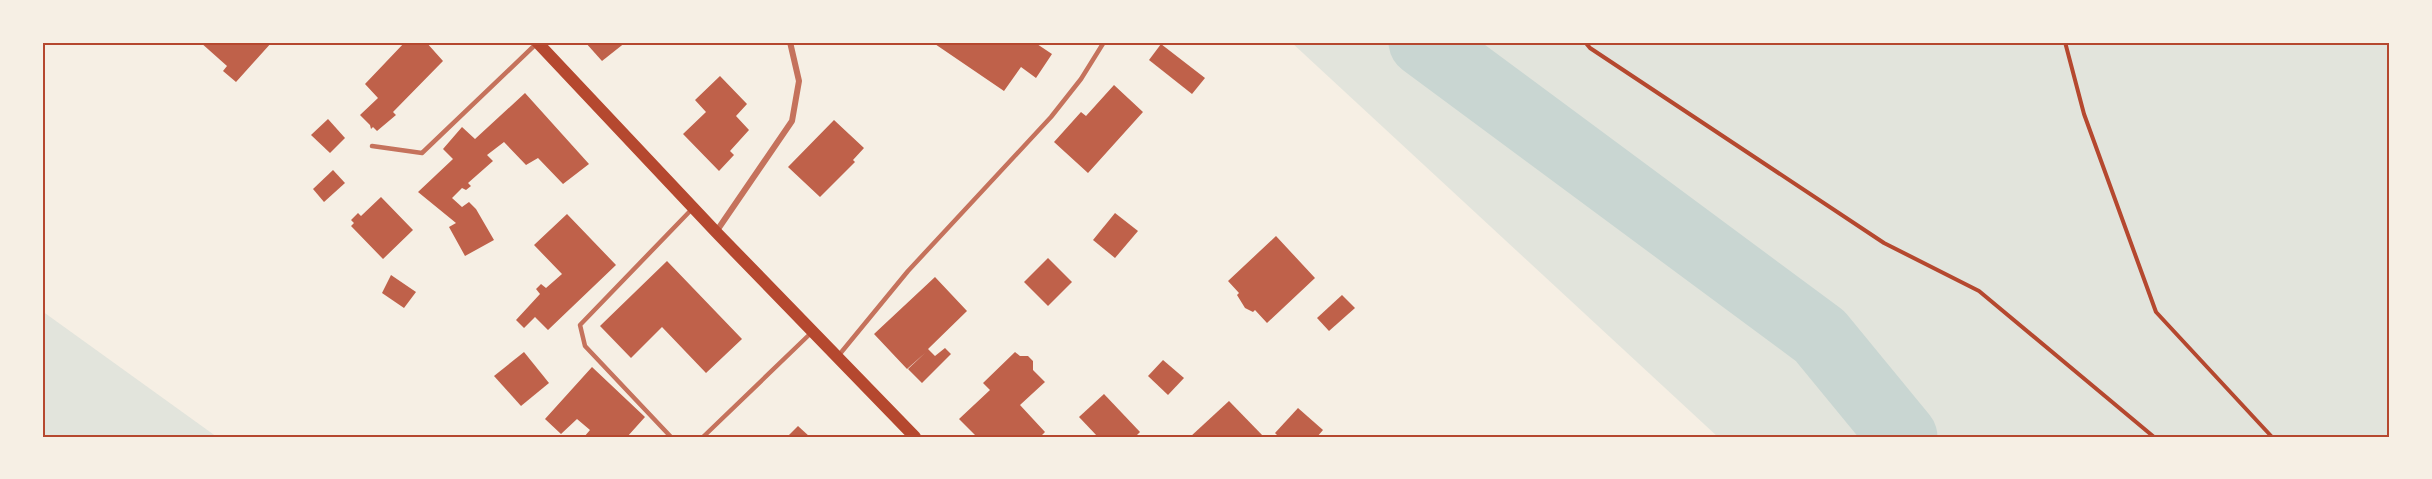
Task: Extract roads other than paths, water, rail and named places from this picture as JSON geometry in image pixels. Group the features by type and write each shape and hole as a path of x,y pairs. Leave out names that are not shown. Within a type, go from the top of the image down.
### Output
{"main road":[{"path":"538,42 693,208 915,437"}],"street":[{"path":"716,232 792,121 799,81 790,42"}],"lane":[{"path":"372,146 422,153 538,42"},
{"path":"837,358 908,271 1051,117 1081,79 1104,42"},
{"path":"671,437 585,346 580,325 693,208"},
{"path":"703,437 812,332"}],"waterway":[{"path":"1423,42 1820,336 1903,437"}]}
